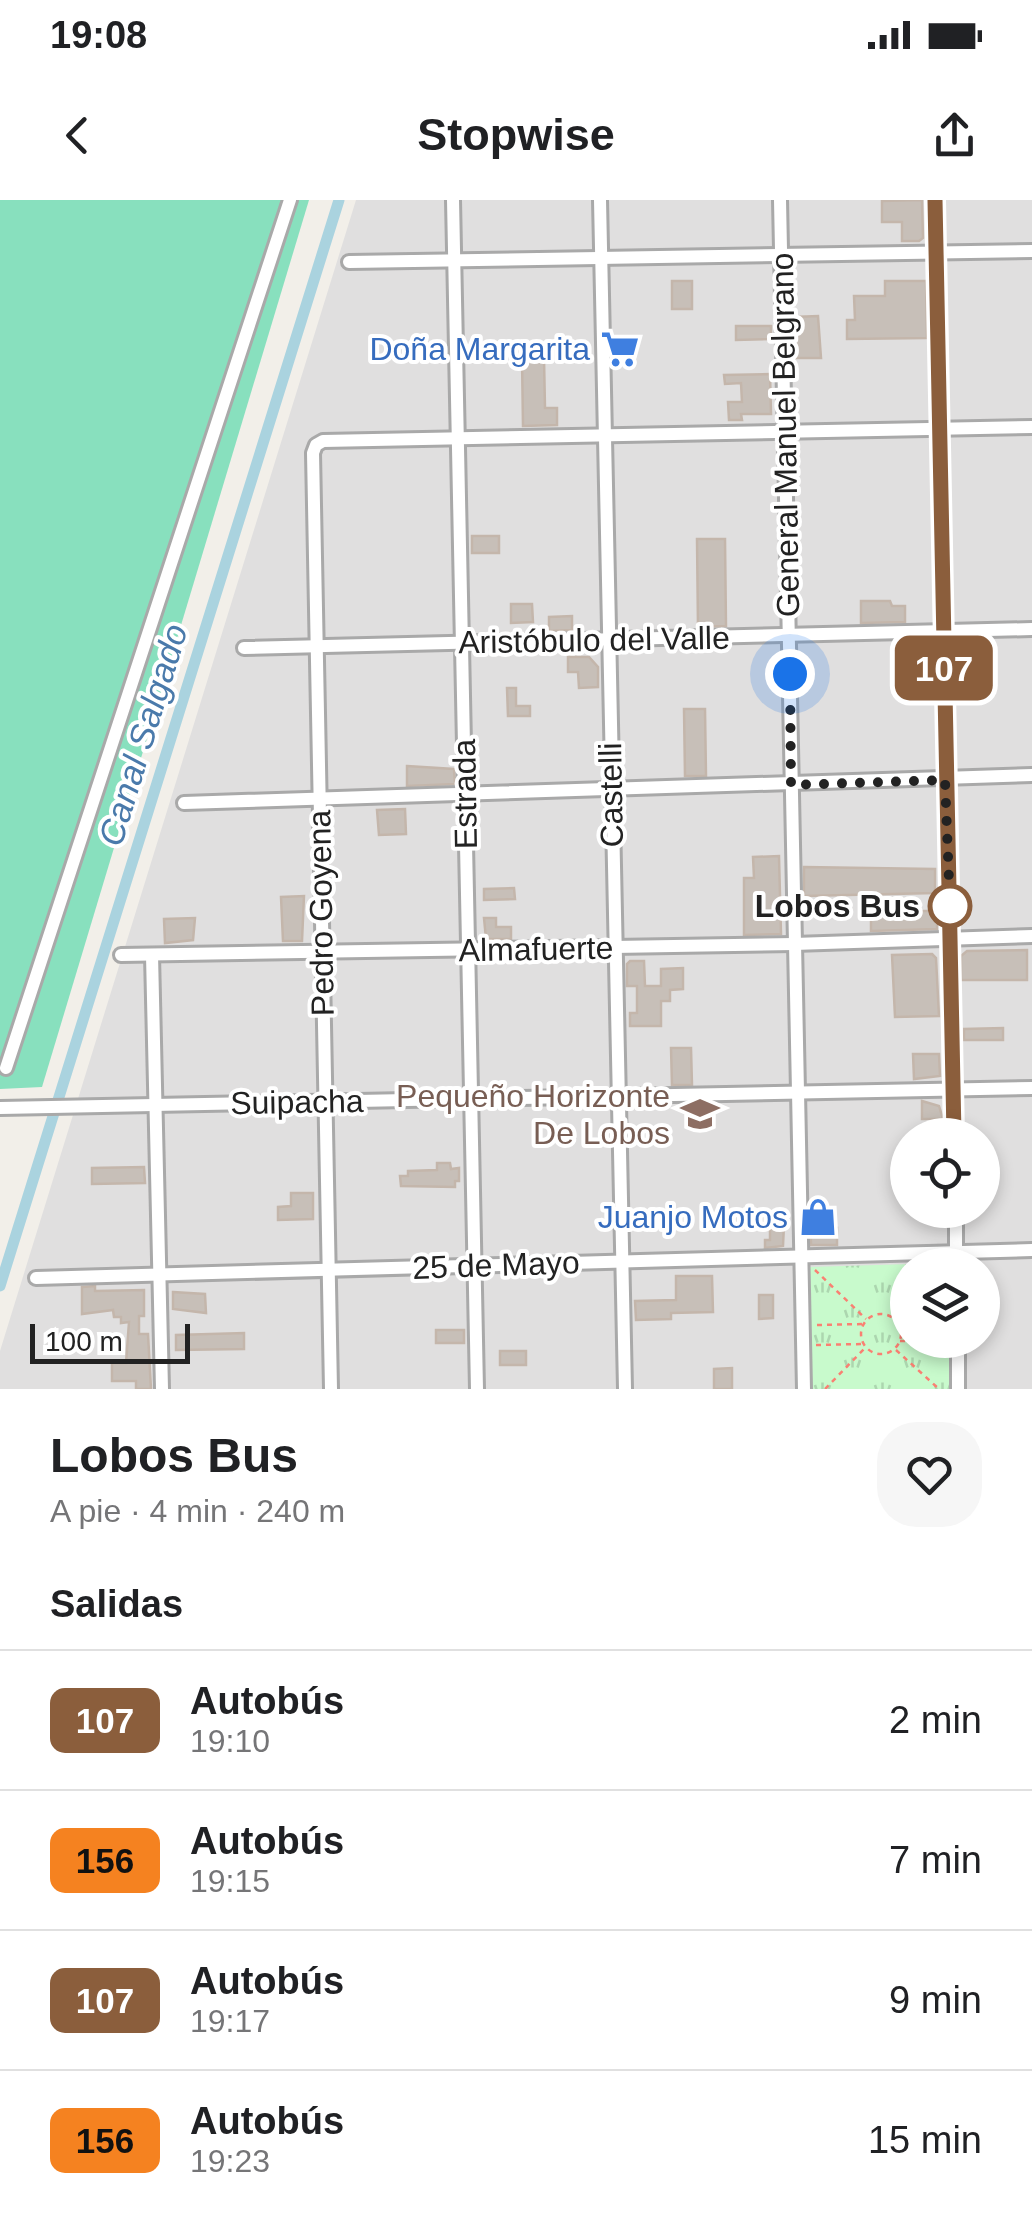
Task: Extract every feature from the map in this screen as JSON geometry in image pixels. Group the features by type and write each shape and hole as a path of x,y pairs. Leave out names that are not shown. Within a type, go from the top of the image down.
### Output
{"street":[{"path":"6,1068 290,200"},
{"name":"Estrada","path":"453,200 476,1389"},
{"name":"Castelli","path":"600,200 625,1389"},
{"name":"General Manuel Belgrano","path":"780,200 804,1389"},
{"path":"935,200 954,1118"},
{"path":"349,262 1032,250"},
{"path":"458,438 1032,427"},
{"name":"Pedro Goyena","path":"331,1389 313,453 323,441 458,438"},
{"name":"Aristóbulo del Valle","path":"244,648 1032,629"},
{"path":"184,803 1032,775"},
{"name":"Almafuerte","path":"121,956 1032,936"},
{"path":"152,955 162,1389"},
{"name":"Suipacha","path":"0,1108 1032,1088"},
{"name":"25 de Mayo","path":"1000,1254 1032,1250"},
{"name":"25 de Mayo","path":"36,1278 801,1257 890,1259"},
{"path":"954,1358 958,1389"}],"path":[{"path":"814,1270 868,1320"},
{"path":"865,1346 861,1336 864,1324 884,1314 890,1317"},
{"path":"815,1325 864,1324"},
{"path":"816,1345 865,1346 884,1354 890,1351"},
{"path":"826,1389 865,1346"},
{"path":"906,1358 940,1389"}],"shaded area":[{"path":"356,200 1032,200 1032,1389 0,1389 0,1351"}],"green space":[{"path":"0,200 309,200 42,1087 0,1089"},
{"path":"890,1265 890,1358 952,1358 952,1389 809,1389 809,1267"}],"building":[{"path":"922,200 923,238 919,241 902,241 902,222 882,222 882,201"},
{"path":"672,281 692,281 692,309 672,309"},
{"path":"885,281 926,281 927,338 847,339 847,320 855,320 854,296 885,296"},
{"path":"818,316 821,358 794,358 793,317"},
{"path":"736,326 771,326 771,339 736,340"},
{"path":"522,358 544,358 545,408 557,408 557,425 523,426"},
{"path":"770,374 771,414 741,414 742,420 729,420 728,402 742,402 741,383 725,384 724,375"},
{"path":"472,536 499,536 499,553 472,553"},
{"path":"697,539 725,539 726,626 698,627"},
{"path":"861,601 890,601 892,606 905,606 905,622 861,623"},
{"path":"511,604 532,604 533,622 511,623"},
{"path":"572,616 572,630 549,631 549,617"},
{"path":"568,657 589,657 598,667 598,687 579,688 578,672 568,672"},
{"path":"507,688 516,688 516,706 530,706 530,716 508,716"},
{"path":"684,709 705,709 706,776 685,776"},
{"path":"407,766 454,769 455,784 407,786"},
{"path":"405,809 406,834 379,835 377,810"},
{"path":"779,856 781,934 744,935 744,878 754,878 753,857"},
{"path":"804,867 935,869 935,893 804,896"},
{"path":"514,888 515,899 484,900 484,889"},
{"path":"304,896 302,941 283,941 281,897"},
{"path":"905,911 937,911 937,929 871,931 871,915 905,915"},
{"path":"195,918 193,940 165,943 164,919"},
{"path":"484,918 496,918 496,927 511,927 511,939 486,939"},
{"path":"1027,950 1027,980 961,980 961,956 967,951"},
{"path":"932,954 936,958 939,1016 895,1017 892,955"},
{"path":"630,961 644,961 645,986 661,986 661,969 683,968 683,989 670,990 670,1001 661,1001 661,1026 630,1026 630,1013 637,1013 637,986 627,986"},
{"path":"1003,1028 1003,1040 964,1040 964,1029"},
{"path":"671,1048 691,1048 692,1085 672,1085"},
{"path":"913,1054 939,1054 940,1076 914,1079"},
{"path":"922,1101 939,1106 943,1118 922,1118"},
{"path":"437,1163 459,1168 455,1187 401,1186 400,1176 408,1176 408,1171 437,1170"},
{"path":"144,1167 145,1183 92,1184 92,1168"},
{"path":"291,1193 313,1193 313,1219 278,1220 278,1207 291,1206"},
{"name":"Juanjo Motos","path":"810,1206 827,1206 827,1229 837,1228 837,1245 811,1245"},
{"path":"784,1225 783,1246 765,1248 765,1240 770,1240 770,1226"},
{"path":"676,1276 712,1276 713,1312 671,1313 671,1319 636,1320 635,1301 676,1300"},
{"path":"95,1286 95,1291 144,1290 139,1334 148,1334 151,1389 136,1389 136,1381 112,1381 112,1363 126,1363 129,1322 121,1323 121,1317 114,1317 113,1310 82,1314 82,1287"},
{"path":"173,1292 205,1294 206,1313 173,1309"},
{"path":"759,1295 773,1295 773,1318 759,1319"},
{"path":"436,1330 464,1330 464,1343 436,1343"},
{"path":"244,1333 244,1349 176,1350 176,1335"},
{"path":"500,1351 526,1351 526,1365 500,1365"},
{"path":"732,1368 732,1389 714,1389 714,1369"}],"waterway":[{"name":"Canal Salgado","path":"0,1286 339,200"}],"bus line":[{"name":"107","path":"935,200 954,1118"}],"place":[{"name":"Doña Margarita","path":"620,349"},
{"name":"Lobos Bus","path":"950,906"},
{"name":"Pequeño Horizonte De Lobos","path":"700,1114"},
{"name":"Juanjo Motos","path":"818,1217"}],"route":[{"path":"790,674 791,785 945,780 950,906"}]}
